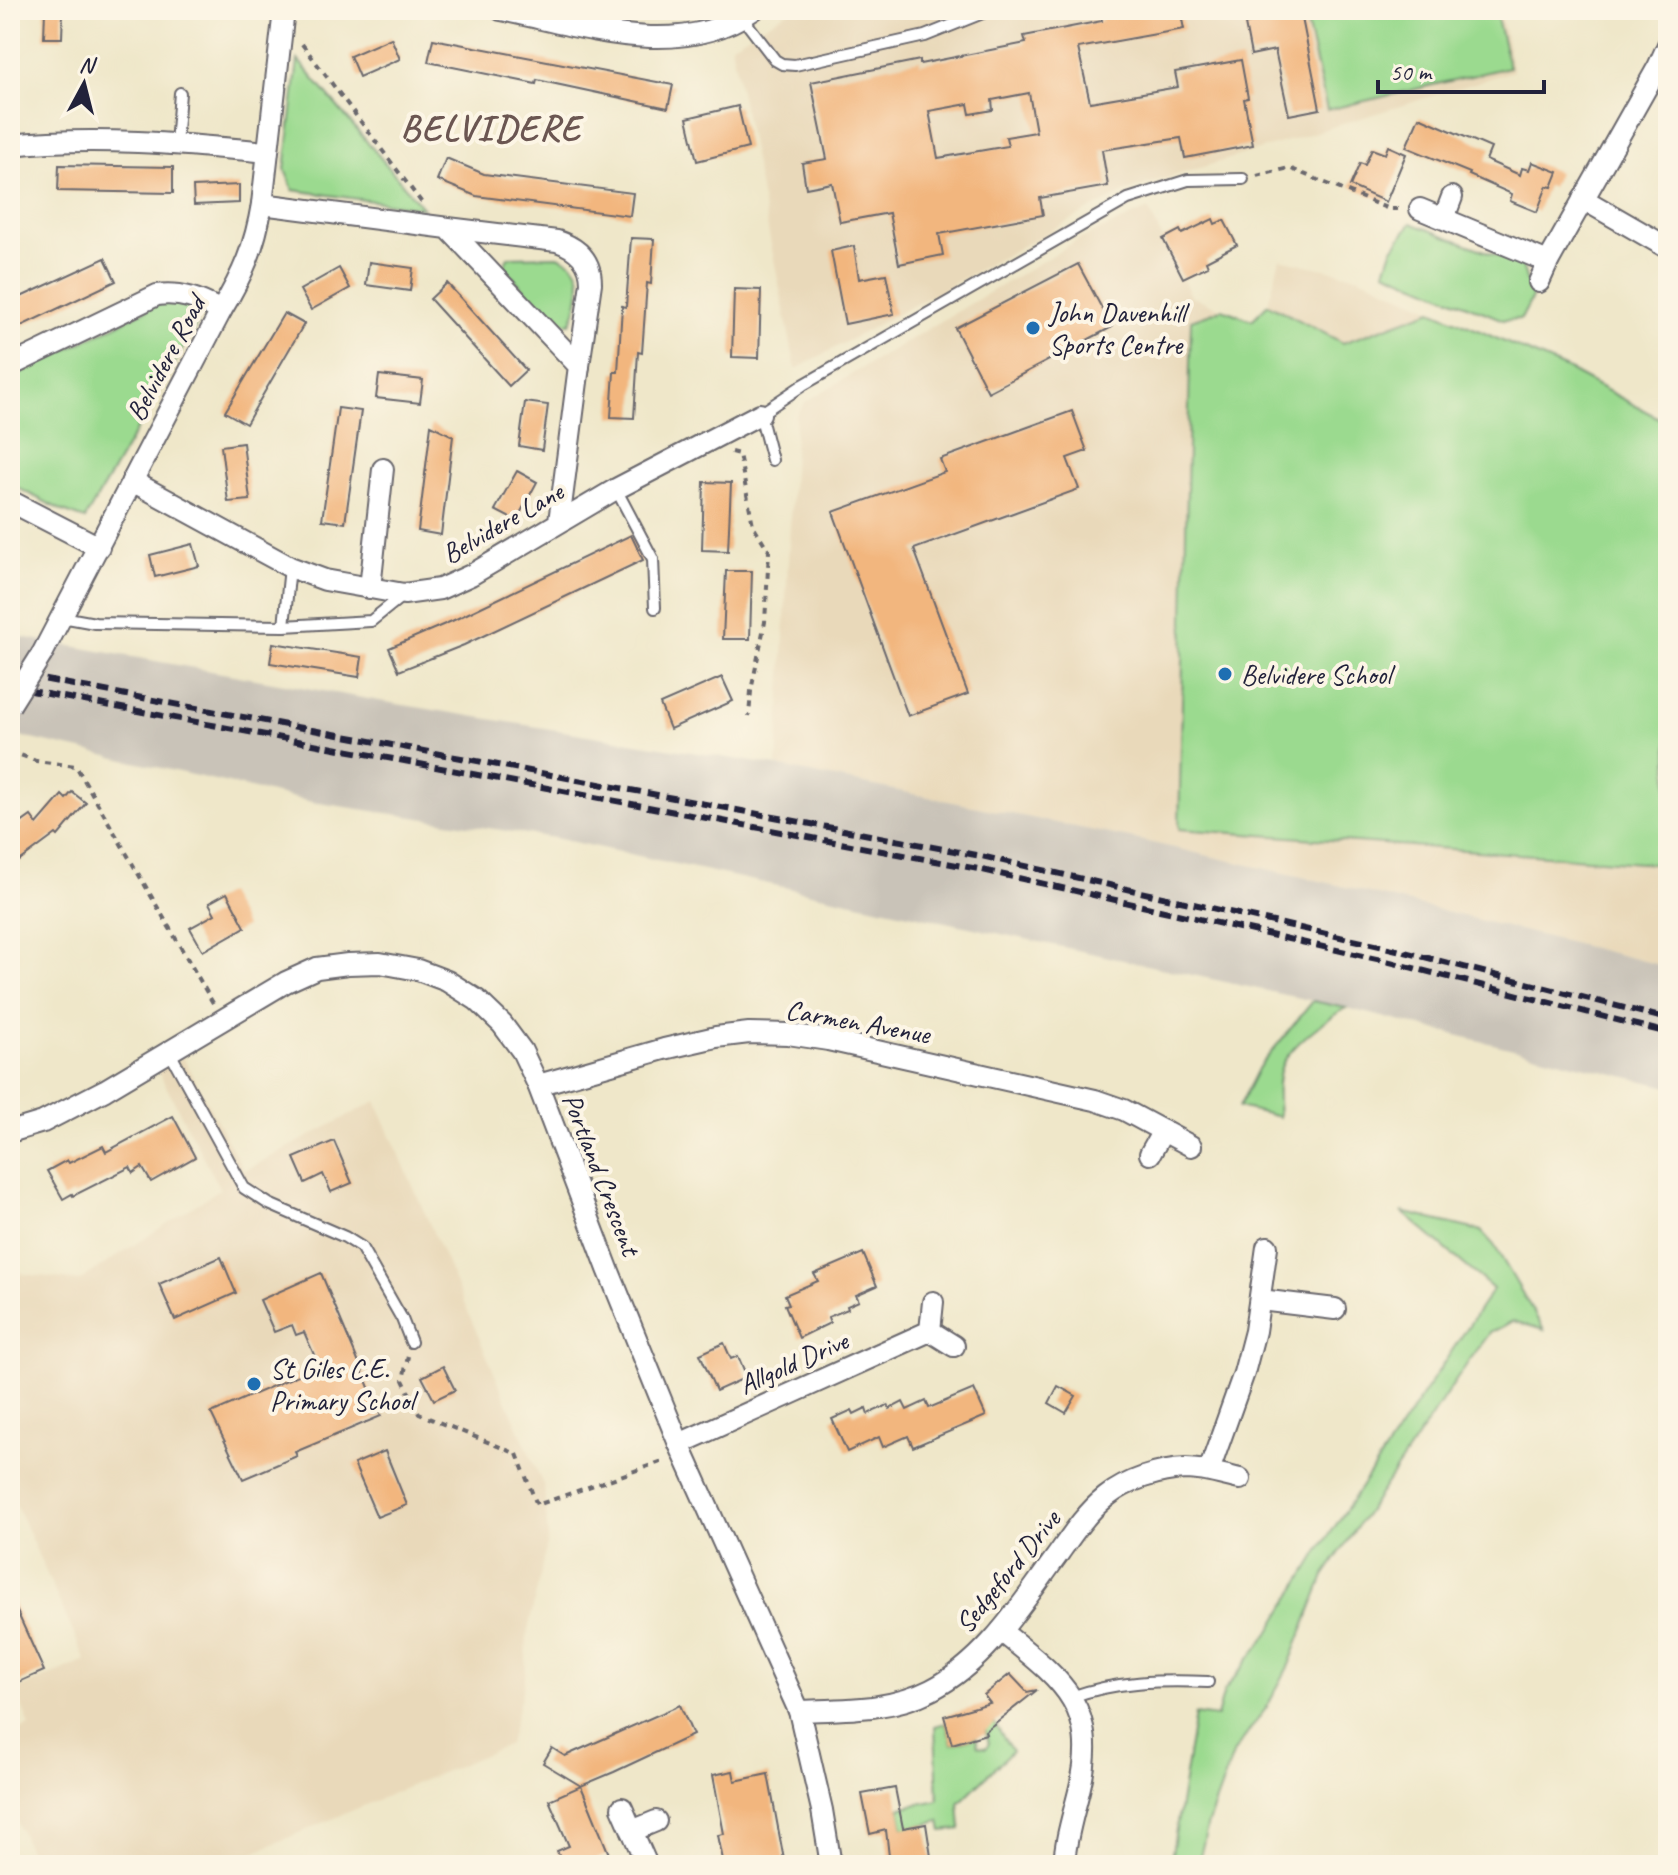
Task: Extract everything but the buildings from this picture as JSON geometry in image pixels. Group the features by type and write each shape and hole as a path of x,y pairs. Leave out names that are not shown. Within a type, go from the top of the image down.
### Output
{"street":[{"name":"Belvidere Road","path":"10,705 62,617 247,265 262,204 284,10"},
{"path":"501,10 629,36 664,38 714,30 747,14"},
{"path":"1539,282 1668,45"},
{"path":"10,145 81,140 267,152"},
{"path":"1444,218 1452,197"},
{"path":"1583,199 1668,248"},
{"path":"262,204 557,241 581,253 591,271 591,283 559,522"},
{"path":"1420,209 1548,262"},
{"path":"438,226 579,366"},
{"path":"10,366 157,295 176,292 198,298 221,311"},
{"name":"Belvidere Lane","path":"132,481 290,567 325,580 404,594 440,589 471,575 616,489 760,414"},
{"path":"370,588 383,469"},
{"path":"10,501 99,547"},
{"name":"Portland Crescent","path":"10,1132 43,1122 105,1090 286,982 317,968 380,963 418,970 447,981 477,1000 502,1024 522,1051 538,1085 681,1449 799,1711 831,1865"},
{"name":"Carmen Avenue","path":"538,1085 716,1037 749,1033 788,1034 892,1053 1095,1100 1124,1110 1191,1146"},
{"path":"1150,1154 1163,1131"},
{"path":"1209,1471 1244,1373 1260,1300 1267,1247"},
{"path":"1260,1300 1335,1309"},
{"path":"933,1302 930,1331 954,1346"},
{"name":"Allgold Drive","path":"681,1449 930,1331"},
{"name":"Sedgeford Drive","path":"799,1711 870,1707 904,1701 932,1689 956,1673 1001,1631 1085,1518 1107,1496 1134,1480 1185,1469 1240,1479"},
{"path":"1001,1631 1044,1666 1079,1708 1085,1731 1085,1759 1064,1865"},
{"path":"622,1808 647,1865"},
{"path":"632,1831 656,1821"}],"lane":[{"path":"747,14 775,60 795,65 925,36 990,10"},
{"path":"176,144 180,93"},
{"path":"772,460 760,414 803,385 1128,199 1188,180 1243,179"},
{"path":"616,489 653,559 655,608"},
{"path":"284,626 290,567"},
{"path":"62,617 95,623 284,626 371,621 404,594"},
{"path":"169,1051 244,1188 269,1204 361,1247 402,1319 411,1342"},
{"path":"1071,1697 1099,1687 1126,1683 1167,1680 1208,1682"}],"path":[{"path":"280,39 301,43 438,226"},
{"path":"1243,179 1289,168 1389,209 1420,209"},
{"path":"718,436 727,451 739,454 753,525 769,551 765,622 749,716"},
{"path":"10,751 36,761 76,766 222,1019"},
{"path":"411,1342 403,1380 419,1414 517,1454 537,1505 681,1449"}],"shaded area":[{"path":"791,10 1500,10 1513,71 1135,188 796,369 731,45"},
{"name":"Belvidere School","path":"1148,209 1191,296 1222,309 1252,320 1268,303 1280,259 1360,277 1569,370 1668,423 1668,967 1333,884 1139,840 777,766 796,416 805,402 1078,240"},
{"path":"10,635 385,702 777,766 1139,840 1333,884 1668,967 1668,1087 1346,1008 555,838 312,802 10,734"},
{"name":"St Giles C.E. Primary School","path":"183,1058 244,1171 376,1101 544,1487 548,1538 527,1635 525,1679 509,1744 224,1865 35,1865 10,1805 10,1734 30,1726 15,1690 86,1661 10,1492 10,1272 79,1281 220,1189 158,1071"}],"green space":[{"path":"1304,10 1495,10 1509,67 1327,110"},
{"path":"298,60 423,208 293,190 285,169"},
{"path":"1411,223 1522,265 1532,298 1521,319 1503,320 1385,271 1392,250"},
{"path":"558,256 574,266 579,277 578,298 570,323 554,323 504,267 508,257"},
{"path":"164,301 192,306 197,324 85,519 10,484 10,378"},
{"path":"1268,304 1343,343 1432,310 1569,370 1668,423 1668,865 1179,829 1191,320 1222,309 1252,320"},
{"path":"1313,1001 1346,1008 1304,1038 1284,1061 1278,1081 1279,1117 1239,1107 1259,1067"},
{"path":"1402,1212 1481,1231 1494,1245 1544,1330 1513,1321 1490,1333 1469,1361 1324,1576 1289,1665 1267,1707 1234,1752 1208,1823 1198,1865 1170,1865 1195,1714 1217,1717 1224,1691 1269,1633 1318,1552 1493,1289"},
{"path":"987,1712 1012,1751 959,1803 961,1829 942,1831 940,1821 903,1829 899,1808 938,1800 935,1726 946,1723 952,1744 976,1737 978,1746 986,1748 989,1743 980,1715"}],"railway":[{"path":"10,673 981,856 1393,949 1668,1019"},
{"path":"10,687 978,869 1390,962 1668,1033"}],"place":[{"name":"John Davenhill Sports Centre","path":"1033,328"},
{"name":"Belvidere School","path":"1225,674"},
{"name":"St Giles C.E. Primary School","path":"254,1384"}],"district":[{"name":"BELVIDERE","path":"491,127"}]}
